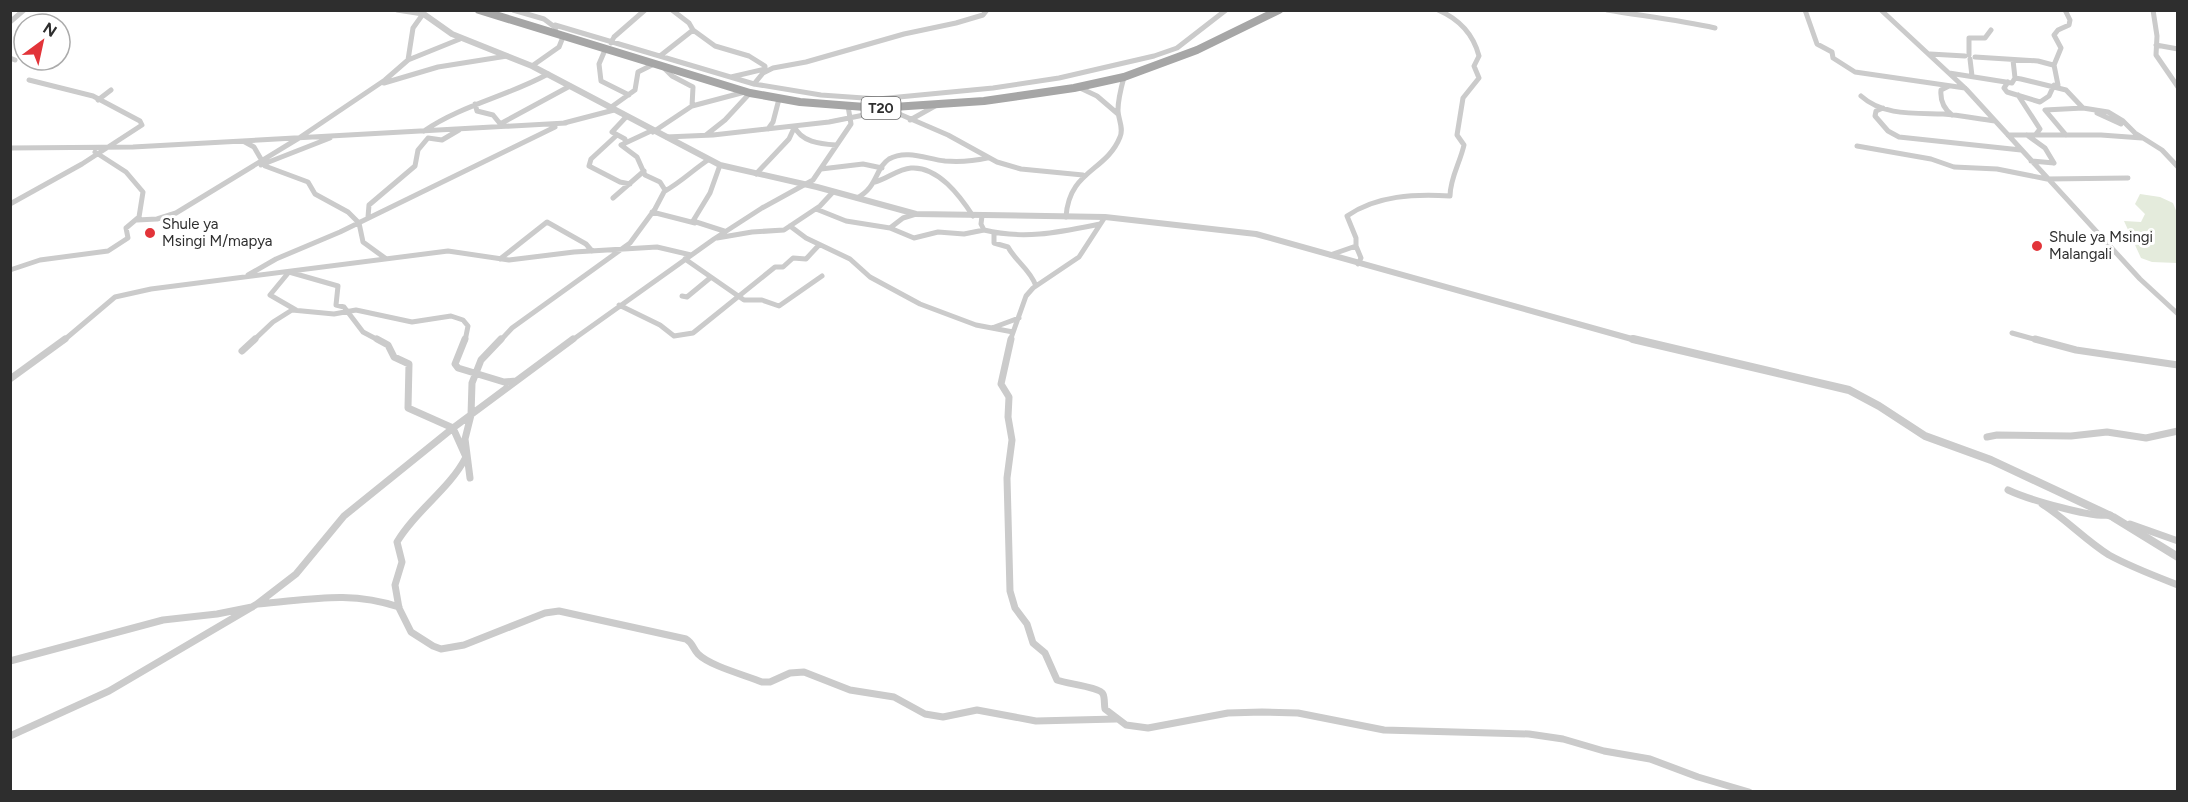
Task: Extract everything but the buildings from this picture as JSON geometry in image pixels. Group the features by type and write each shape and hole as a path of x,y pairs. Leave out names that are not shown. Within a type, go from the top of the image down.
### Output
{"main road":[{"name":"T20","path":"479,10 748,92 779,99 848,106 899,108 935,106 1077,87 1124,77 1197,50 1280,10"}],"street":[{"path":"10,22 24,10"},
{"path":"397,10 421,12 460,39 532,66 720,165 805,184 916,214 1105,217 1256,234 1619,336 1849,390 1879,406 1925,436 2000,464 2111,516 2178,541"},
{"path":"513,10 611,43 754,84 821,95 878,99 993,88 1064,78 1173,50 1226,10"},
{"path":"611,43 614,37 645,10"},
{"path":"672,10 689,23 693,30 715,46 752,58 765,66 765,70"},
{"path":"731,78 956,23 983,15 987,10"},
{"path":"1358,264 1361,258 1356,246 1356,235 1347,220 1347,216 1357,208 1408,194 1447,197 1451,193 1450,183 1460,163 1464,146 1457,135 1459,110 1463,98 1479,78 1474,66 1479,56 1463,25 1452,16 1438,10"},
{"path":"1607,10 1661,20 1674,19 1715,28"},
{"path":"1805,10 1817,44 1832,52 1833,58 1851,70 1966,88"},
{"path":"1881,10 1966,88 2140,279 2178,314"},
{"path":"2008,82 2005,90 2018,95 2042,101 2049,96 2056,85 2053,65 2056,54 2061,48 2054,33 2070,23 2065,10"},
{"path":"2153,10 2157,36 2156,55 2178,87"},
{"path":"408,60 409,40 421,12"},
{"path":"532,66 559,47 560,36 555,25"},
{"path":"660,56 693,30"},
{"path":"1972,76 1970,38 1985,38 1991,30"},
{"path":"263,163 400,69 408,60 460,39"},
{"path":"2156,45 2178,49"},
{"path":"605,50 599,64 601,81 613,90 623,91 629,95"},
{"path":"1930,54 2038,61 2053,65"},
{"path":"372,87 438,67 507,56"},
{"path":"673,60 667,68 672,76 693,87 692,106"},
{"path":"1949,73 2014,82 2013,60"},
{"path":"248,275 276,259 359,223 529,138 566,123 612,109 637,88 638,72 654,64"},
{"path":"754,84 765,70"},
{"path":"424,131 449,115 518,90 548,74"},
{"path":"1118,114 1124,77"},
{"path":"2015,78 2056,85 2074,96 2083,108"},
{"path":"10,204 97,154 142,124 74,89 43,86 29,80"},
{"path":"502,125 570,86"},
{"path":"1949,86 1941,90 1940,94 1944,106 1953,115"},
{"path":"1066,216 1065,207 1069,194 1083,175 1114,148 1123,125 1118,114 1097,96 1077,87"},
{"path":"98,100 111,90"},
{"path":"665,191 660,182 645,175 638,164 637,157 622,146 625,142 652,131 692,106 748,92"},
{"path":"706,136 725,120 748,92"},
{"path":"2018,95 2040,129 2035,134"},
{"path":"1861,96 1867,103 1919,115 1953,115 1995,121"},
{"path":"768,129 775,117 779,99"},
{"path":"475,104 477,111 493,115 502,125"},
{"path":"10,736 109,691 256,606 304,565 344,516 453,428 724,231 813,180 849,128 848,106"},
{"path":"910,120 935,106"},
{"path":"663,137 706,136 794,127 899,108"},
{"path":"1883,108 1876,111 1875,116 1888,131 1899,137 2022,150"},
{"path":"2066,135 2045,110 2083,108 2093,111 2132,129 2162,150 2178,167"},
{"path":"890,111 948,135 987,158 1021,169 1083,175"},
{"path":"625,142 625,139 612,131 626,117"},
{"path":"10,148 108,147 288,139 566,123"},
{"path":"288,139 315,127"},
{"path":"794,127 813,143 836,146"},
{"path":"756,174 767,159 789,139 794,127"},
{"path":"368,218 369,205 415,166 416,156 423,142 428,138 442,140 464,128"},
{"path":"10,270 40,260 109,250 127,240 126,227 137,220 152,220 172,215 263,163 336,135"},
{"path":"617,135 609,141 608,146 591,159 589,166 610,175 618,183 630,184"},
{"path":"2008,135 2144,138"},
{"path":"2027,135 2045,148 2054,163 2031,161"},
{"path":"241,140 272,156 281,158"},
{"path":"1857,146 1931,159 1954,166 1988,167 2048,179 2128,178"},
{"path":"88,147 126,172 140,185 144,194 137,220"},
{"path":"254,147 263,163 270,169 308,182 315,194 340,207 359,223 363,242 385,258"},
{"path":"856,198 867,193 889,159 903,155 944,161 978,161 987,158"},
{"path":"470,478 465,439 471,415 474,374 481,360 503,335 570,288 638,235 652,212 662,201 665,191 684,180 690,172 708,160"},
{"path":"821,170 862,164 882,168"},
{"path":"697,224 693,221 708,196 720,165"},
{"path":"875,182 890,179 897,172 912,167 926,171 942,178 957,193 973,216"},
{"path":"613,198 644,171"},
{"path":"714,238 752,232 782,231 816,209 834,192"},
{"path":"816,209 835,219 875,223 913,238 938,232 964,234 984,230 1038,238 1074,228 1100,224"},
{"path":"652,212 724,231"},
{"path":"890,228 903,218 916,214"},
{"path":"982,216 981,224 984,230"},
{"path":"1105,217 1079,256 1036,286 1026,296 1013,332 1001,379 1001,384 1009,397 1008,417 1012,440 1007,494 1008,574 1012,603 1027,624 1033,643 1045,653 1057,681 1068,685 1098,689 1102,694 1105,709 1126,725 1148,728 1228,713 1289,713 1365,728 1415,732 1529,734 1650,759 1698,777 1749,792"},
{"path":"500,259 547,222 589,246 592,251"},
{"path":"790,226 804,237 847,257 861,267 869,277 901,295 991,328 1013,332"},
{"path":"994,232 994,243 1008,247 1013,258 1032,273 1036,286"},
{"path":"620,305 660,325 674,336 693,333 775,267 783,267 793,258 806,259 819,245"},
{"path":"1328,255 1356,246"},
{"path":"10,380 52,350 117,296 173,285 248,275 289,272 448,251 500,259 663,247 688,257 710,278 739,297 747,301 758,300 776,305 783,305 822,276"},
{"path":"289,272 270,295 296,310"},
{"path":"289,272 338,286 336,305 346,310 412,322 451,316 463,320 468,323 468,331 455,364 468,373 504,382 517,381"},
{"path":"682,296 687,297 692,294 710,278"},
{"path":"242,351 289,310 334,314 346,310"},
{"path":"346,310 363,332 388,345 394,357 409,364 411,373 406,395 408,408 453,428 466,457"},
{"path":"991,328 1019,318"},
{"path":"2012,333 2076,350 2178,365"},
{"path":"1987,437 2086,435 2108,432 2146,438 2178,431"},
{"path":"466,457 457,473 426,504 397,542 402,562 395,585 399,607 411,632 433,646 441,649 464,645 545,613 559,611 689,640 698,654 708,660 762,682 770,682 790,673 804,672 850,690 894,697 931,716 952,716 977,710 1036,721 1116,719"},
{"path":"2008,490 2042,504 2060,515 2108,554 2148,574 2178,585"},
{"path":"2042,504 2077,510 2100,517 2111,516 2178,557"},
{"path":"10,661 163,620 217,614 256,606 340,595 382,600 399,607"}],"green space":[{"path":"2140,194 2160,197 2173,203 2177,213 2177,263 2152,262 2141,258 2124,221 2141,222 2145,214 2135,204"}],"place":[{"name":"Shule ya Msingi M/mapya","path":"150,233"},
{"name":"Shule ya Msingi Malangali","path":"2037,246"}]}
